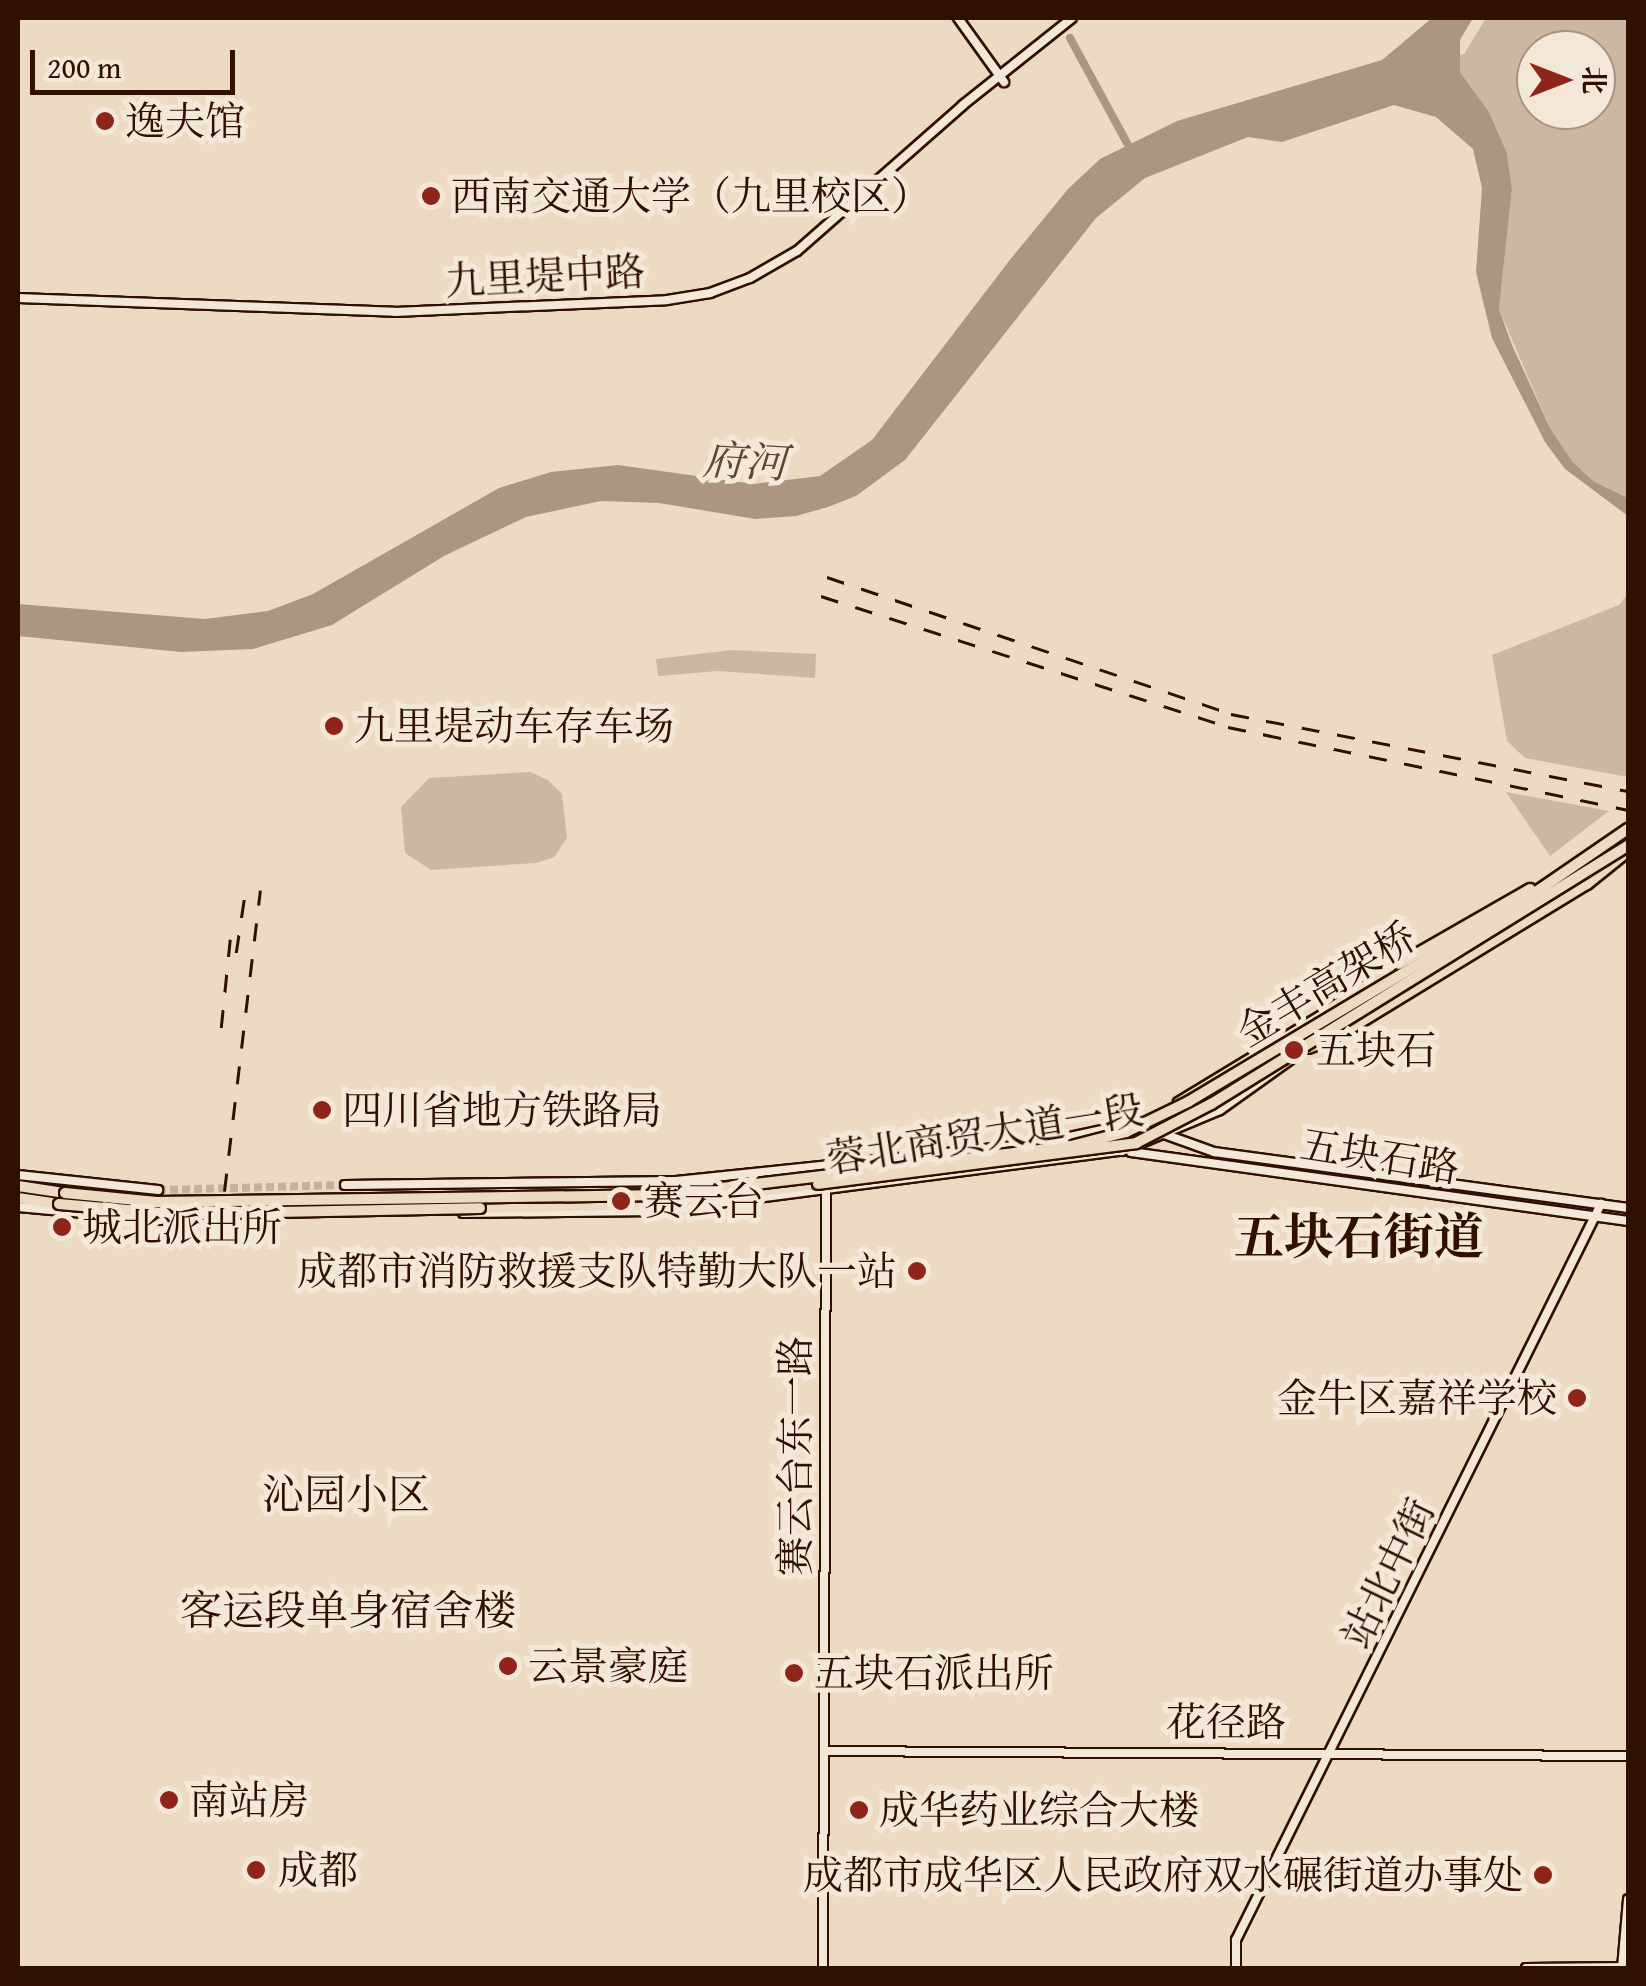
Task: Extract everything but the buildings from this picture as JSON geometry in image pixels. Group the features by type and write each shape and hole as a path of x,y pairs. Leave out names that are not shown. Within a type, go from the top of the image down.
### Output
{"highway":[{"path":"1326,1012 1399,964 1628,829"},
{"name":"金丰高架桥","path":"1037,1154 1153,1121 1511,909 1628,829"},
{"path":"1308,1048 1374,1014 1588,884 1628,847"},
{"name":"金丰高架桥","path":"1037,1154 1136,1143 1210,1104 1628,847"},
{"path":"822,1187 1037,1154"},
{"name":"蓉北商贸大道一段","path":"18,1186 157,1202 663,1194 1037,1154"},
{"name":"蓉北商贸大道一段","path":"18,1198 112,1211 201,1214 656,1204 822,1187"}],"main road":[{"path":"958,18 1002,79"},
{"name":"九里堤中路","path":"18,298 395,312 692,297 750,278 796,251 1072,18"},
{"name":"蓉北商贸大道一段","path":"328,1215 657,1211 822,1187 1122,1152 1172,1134 1220,1110 1308,1048 1557,896 1628,847"},
{"name":"蓉北商贸大道一段","path":"346,1186 644,1183 1041,1143 1149,1120 1548,883"},
{"name":"五块石路","path":"1132,1124 1172,1134 1214,1152 1628,1208"},
{"name":"五块石路","path":"1122,1152 1628,1221"},
{"name":"赛云台东一路","path":"823,1968 822,1187 826,1162"},
{"path":"18,1175 158,1190"},
{"name":"站北中街","path":"1236,1968 1236,1940 1598,1217 1601,1204"},
{"path":"18,1207 160,1220"},
{"name":"花径路","path":"824,1751 1628,1756"},
{"path":"1526,1968 1624,1967 1628,1898"}],"shaded area":[{"path":"1432,18 1473,18 1460,40 1460,72 1489,112 1507,153 1512,189 1499,309 1512,345 1550,428 1572,461 1593,481 1628,498 1628,516 1565,469 1545,442 1492,338 1476,272 1482,188 1473,149 1436,117 1394,105 1282,142 1248,137 1145,178 1096,218 905,460 856,496 828,507 796,516 755,519 659,503 601,501 526,517 444,556 332,625 253,649 181,652 18,636 18,604 205,619 268,611 313,594 499,488 551,472 618,465 754,484 820,476 872,440 1009,261 1068,189 1100,159 1177,121 1382,60"},
{"path":"1486,18 1628,18 1628,498 1593,481 1572,461 1550,428 1499,309 1512,189 1507,153 1489,112 1460,72 1457,56 1464,54"},
{"path":"1628,593 1628,777 1525,758 1507,741 1492,655 1619,605"},
{"path":"732,650 816,654 815,678 718,671 658,676 656,659"},
{"path":"530,772 548,780 562,794 567,838 554,857 536,863 431,870 405,853 401,807 429,778"},
{"path":"1506,792 1609,811 1550,856"}],"waterway":[{"path":"1070,38 1132,152"}],"tunnel":[{"path":"158,1190 345,1185"},
{"path":"160,1220 285,1217"}],"railway":[{"path":"827,577 1231,714 1628,791"},
{"path":"821,596 1228,727 1628,810"},
{"path":"236,953 246,886"},
{"path":"220,1227 260,890"},
{"path":"221,1028 230,939"}],"place":[{"name":"逸夫馆","path":"105,121"},
{"name":"西南交通大学（九里校区）","path":"431,196"},
{"name":"九里堤动车存车场","path":"334,726"},
{"name":"五块石","path":"1294,1050"},
{"name":"四川省地方铁路局","path":"322,1110"},
{"name":"赛云台","path":"621,1201"},
{"name":"城北派出所","path":"62,1227"},
{"name":"成都市消防救援支队特勤大队一站","path":"917,1271"},
{"name":"金牛区嘉祥学校","path":"1577,1398"},
{"name":"云景豪庭","path":"508,1666"},
{"name":"五块石派出所","path":"794,1673"},
{"name":"南站房","path":"169,1800"},
{"name":"成华药业综合大楼","path":"859,1810"},
{"name":"成都","path":"256,1870"},
{"name":"成都市成华区人民政府双水碾街道办事处","path":"1543,1875"}],"district":[{"name":"五块石街道","path":"1359,1236"},
{"name":"沁园小区","path":"346,1494"},
{"name":"客运段单身宿舍楼","path":"348,1610"}],"water label":[{"name":"府河","path":"745,461"}]}
